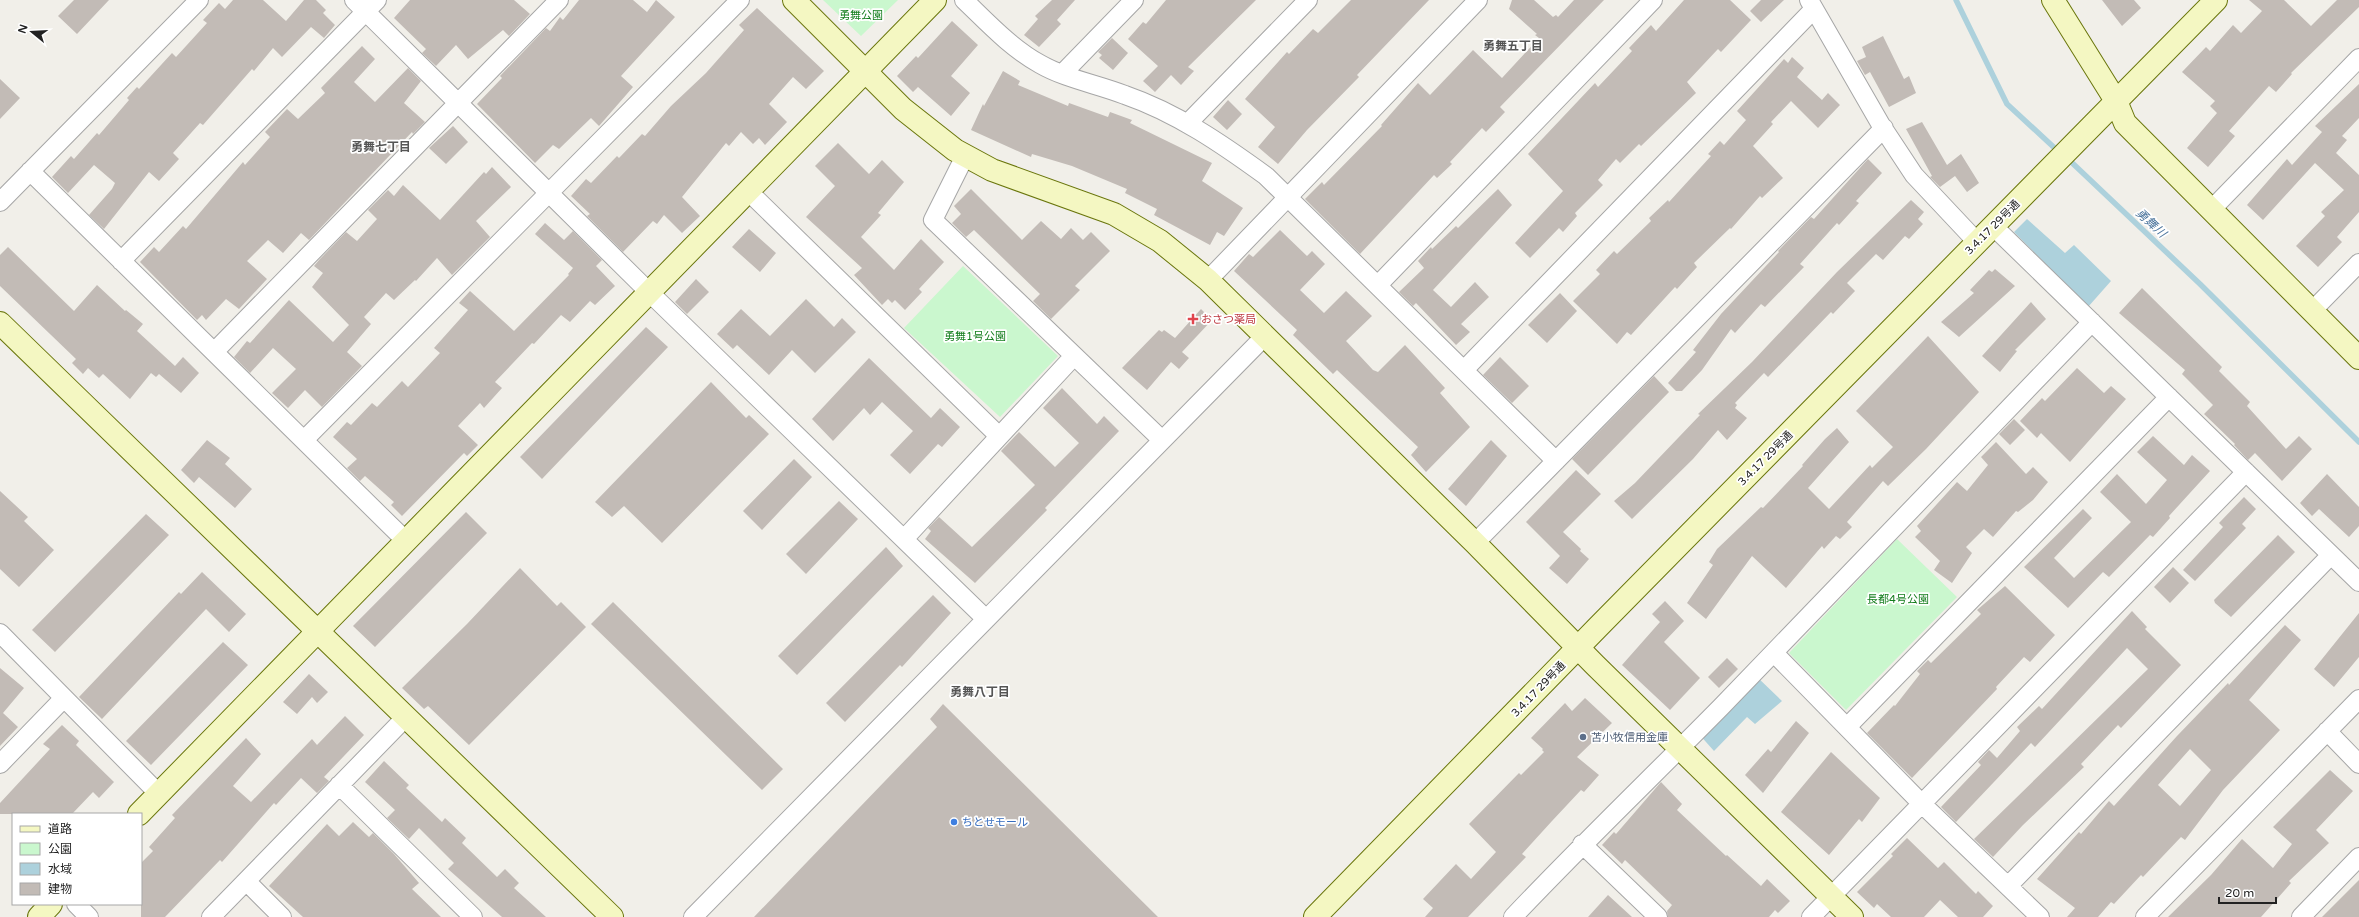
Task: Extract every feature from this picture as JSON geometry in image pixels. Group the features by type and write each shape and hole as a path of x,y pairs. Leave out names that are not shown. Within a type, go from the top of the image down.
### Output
{"street":[{"path":"0,202 199,0"},
{"path":"214,352 559,0"},
{"path":"304,440 548,192 740,0"},
{"path":"794,0 921,125 965,156 999,172 1114,214 1160,241 1208,280 1475,543 1680,749 1852,917"},
{"path":"140,813 935,0"},
{"path":"964,0 1014,47 1040,65 1062,74 1126,95 1188,123 1232,151 1266,176 1556,461"},
{"path":"1062,74 1134,0"},
{"path":"1188,123 1308,0"},
{"path":"1208,280 1478,0"},
{"path":"1378,285 1653,0"},
{"path":"2053,0 2116,102 2125,122 2359,358"},
{"name":"3.4.17 29号通","path":"1315,917 2216,0"},
{"path":"121,261 366,4 458,102 548,192 986,619"},
{"path":"1464,370 1812,5 1884,128 1914,175 1977,242"},
{"path":"2211,210 2359,58"},
{"path":"1475,543 1884,128"},
{"path":"965,156 933,220 1162,440"},
{"path":"30,172 406,541"},
{"path":"748,191 999,436"},
{"path":"1993,226 2359,582"},
{"path":"2312,311 2359,264"},
{"path":"1512,917 1582,844 1680,749 1774,653 2092,322"},
{"path":"0,323 317,633 612,917"},
{"path":"693,917 1264,336"},
{"path":"904,539 1074,356"},
{"path":"1847,727 2169,397"},
{"path":"1811,917 2246,472"},
{"path":"2008,886 2331,555"},
{"path":"0,633 159,794"},
{"path":"1774,653 1922,804 2040,917"},
{"path":"0,764 64,698"},
{"path":"2145,917 2359,699"},
{"path":"211,917 405,718"},
{"path":"2328,731 2359,764"},
{"path":"339,785 473,917"},
{"path":"1582,844 1658,917"},
{"path":"2301,917 2359,857"},
{"path":"246,881 282,917"},
{"path":"38,917 50,905"},
{"path":"77,905 89,917"}],"green space":[{"name":"勇舞公園","path":"823,0 898,0 861,36"},
{"name":"勇舞1号公園","path":"963,266 1058,356 1000,417 904,328"},
{"name":"長都4号公園","path":"1897,539 1957,597 1846,710 1789,653"}],"water":[{"path":"2027,219 2065,253 2074,245 2111,281 2088,307 2014,232"},
{"path":"1755,675 1782,701 1755,724 1747,717 1714,751 1698,733"}],"building":[{"path":"74,0 109,0 77,34 58,16"},
{"path":"233,0 263,0 286,21 304,0 316,0 326,10 323,13 335,25 324,38 311,27 282,57 273,48 254,71 252,69 203,125 200,123 173,153 179,159 159,181 149,172 104,229 89,215 112,189 115,183 94,165 68,193 52,177 71,156 74,159 97,133 99,135 129,100 127,98 137,87 139,89 172,53 176,57 207,23 203,20 219,3 225,9"},
{"path":"410,0 514,0 530,14 509,36 503,30 468,59 456,45 436,66 422,53 426,49 394,18"},
{"path":"579,0 633,0 647,12 656,0 675,17 621,76 633,87 599,126 591,118 559,149 553,145 535,163 477,104 502,78 500,76 546,28 550,31 560,17 563,20"},
{"path":"1052,0 1075,0 1057,20 1061,24 1039,47 1024,35 1038,19 1035,16"},
{"path":"1166,0 1256,0 1188,67 1194,71 1181,85 1171,75 1155,92 1143,81 1158,66 1128,39 1143,22 1146,24"},
{"path":"1351,0 1429,0 1357,75 1359,77 1307,130 1278,164 1258,147 1275,127 1245,99 1287,52 1289,54 1313,29 1318,33"},
{"path":"1512,0 1534,0 1553,17 1556,15 1558,17 1574,0 1604,0 1500,107 1505,112 1486,132 1482,128 1450,162 1452,164 1437,178 1434,175 1360,254 1305,199 1322,182 1324,185 1382,126 1381,125 1418,83 1430,95 1473,50 1502,78 1539,38 1535,35 1537,34 1509,9"},
{"path":"1684,0 1730,0 1751,20 1721,52 1718,49 1687,82 1696,93 1641,146 1639,144 1620,163 1616,159 1598,180 1603,185 1575,213 1577,216 1563,232 1559,228 1530,258 1515,243 1563,191 1528,154 1595,83 1598,87 1632,51 1629,48 1651,25 1656,31"},
{"path":"1761,0 1784,0 1761,22 1750,11"},
{"path":"2102,0 2134,0 2141,8 2122,26"},
{"path":"2249,0 2284,0 2311,26 2337,0 2359,0 2359,7 2291,73 2292,74 2276,92 2269,86 2229,131 2235,136 2208,167 2187,148 2217,113 2210,106 2215,101 2182,72 2206,47 2210,51 2233,25 2241,33 2262,11"},
{"path":"757,8 824,71 806,89 793,77 769,104 787,122 765,145 759,138 753,144 741,132 729,146 726,143 682,197 700,216 682,233 664,215 657,224 653,221 623,252 587,216 590,214 571,196 586,179 591,183 617,156 619,158 642,134 645,136 671,106 706,73 744,30 739,25"},
{"path":"952,21 978,45 951,76 970,93 951,116 918,87 913,92 897,76 916,56 918,58"},
{"path":"1883,36 1904,79 1909,76 1916,93 1889,107 1870,72 1865,75 1857,61 1866,57 1862,47"},
{"path":"1112,38 1128,53 1113,70 1099,58 1102,55 1098,52"},
{"path":"362,46 375,59 354,82 375,102 408,68 421,81 404,103 425,122 413,134 412,132 309,240 301,233 283,253 268,240 247,261 267,279 239,309 226,299 206,320 202,315 197,320 140,262 154,247 159,252 183,226 186,229 243,162 245,165 270,137 265,132 287,109 298,119 325,93 321,88"},
{"path":"1792,57 1804,68 1797,77 1822,100 1828,93 1840,105 1818,128 1791,101 1771,122 1773,124 1753,146 1783,178 1762,198 1760,196 1731,229 1730,228 1694,263 1697,267 1677,289 1675,287 1631,335 1627,332 1617,344 1573,301 1600,274 1596,270 1614,251 1617,254 1651,221 1649,218 1668,200 1669,202 1711,156 1708,154 1720,141 1724,145 1746,120 1737,111 1784,59 1788,63"},
{"path":"1003,71 1020,81 1018,85 1068,106 1069,103 1108,117 1110,112 1132,120 1130,123 1212,163 1202,181 1243,208 1224,236 1217,232 1210,245 1154,215 1157,209 1125,193 1127,189 1072,166 1032,154 1031,157 971,130 983,104 984,106"},
{"path":"0,79 20,98 0,119"},
{"path":"2359,84 2359,118 2342,136 2347,140 2336,153 2359,175 2359,212 2337,237 2342,242 2318,267 2296,246 2325,216 2321,212 2344,190 2315,163 2263,220 2247,205 2287,159 2292,165 2322,132 2315,126"},
{"path":"1228,100 1242,114 1227,130 1213,117"},
{"path":"1922,122 1947,165 1961,154 1979,183 1967,192 1955,176 1940,187 1930,177 1932,176 1906,129"},
{"path":"453,126 468,142 446,164 429,148"},
{"path":"838,143 869,174 882,160 904,182 878,213 881,215 861,237 894,270 921,239 944,262 919,289 922,292 905,310 895,300 892,303 888,299 882,305 854,275 862,268 806,217 835,186 815,166"},
{"path":"1868,159 1882,173 1856,201 1859,203 1839,225 1837,223 1800,264 1804,267 1765,307 1761,304 1735,333 1731,329 1702,370 1682,391 1676,391 1668,383 1696,352 1693,350 1721,314 1811,217 1814,219"},
{"path":"492,167 511,187 476,221 490,237 452,275 437,258 416,281 415,280 394,300 386,293 364,317 371,324 347,352 362,366 322,407 305,390 288,408 272,393 296,369 273,348 250,373 234,357 247,341 250,343 289,300 333,342 349,325 312,287 323,273 314,266 319,260 346,232 357,241 377,219 368,210 388,190 394,196 403,185 440,220 484,172 486,174"},
{"path":"971,189 1022,240 1041,221 1061,239 1071,228 1083,240 1091,232 1110,251 1075,286 1080,290 1051,319 1033,301 1040,294 974,230 966,237 952,223 961,214 954,206"},
{"path":"1498,189 1512,205 1433,290 1451,307 1475,282 1489,297 1461,324 1470,332 1456,345 1416,303 1413,306 1399,292 1424,268 1418,261 1431,247 1432,249 1456,226 1458,228"},
{"path":"1911,200 1924,212 1918,219 1923,224 1909,239 1905,236 1883,260 1876,254 1847,283 1855,291 1833,314 1831,312 1768,377 1764,373 1735,403 1737,405 1735,408 1747,418 1727,440 1718,430 1693,459 1632,519 1614,501 1635,483 1700,415 1698,414 1752,362 1837,272"},
{"path":"545,223 564,240 573,231 602,260 596,266 615,286 595,305 590,301 570,322 561,315 495,382 502,388 484,408 480,403 458,426 478,445 467,456 464,453 402,516 391,505 394,502 365,476 360,481 347,468 357,459 333,437 347,422 351,425 372,403 377,407 402,381 408,387 440,353 434,348 468,310 459,303 470,291 514,331 569,275 568,274 573,268 535,234"},
{"path":"749,229 776,253 760,272 732,247"},
{"path":"1280,230 1307,256 1312,251 1325,264 1300,290 1324,313 1346,291 1372,316 1346,341 1373,370 1378,372 1405,345 1445,388 1440,393 1470,427 1426,472 1411,455 1418,447 1337,370 1333,374 1293,335 1297,330 1234,271 1249,254 1253,257"},
{"path":"8,247 74,311 97,285 125,311 126,310 143,324 137,331 175,366 183,357 199,373 181,393 159,374 156,377 151,373 130,399 103,374 99,378 88,368 83,374 72,363 76,359 0,286 0,255"},
{"path":"1995,269 2015,286 1959,337 1941,322 1974,293 1970,290 1989,270 1992,272"},
{"path":"696,279 709,292 687,314 675,302"},
{"path":"2142,288 2222,367 2219,371 2250,402 2247,406 2286,449 2299,436 2312,449 2282,481 2255,453 2248,460 2234,445 2235,444 2204,414 2213,405 2182,374 2185,370 2119,313"},
{"path":"1560,293 1577,311 1547,343 1528,325"},
{"path":"806,299 834,327 842,318 856,332 815,373 792,350 769,375 737,345 733,349 717,334 741,309 770,336"},
{"path":"2031,302 2046,319 2015,350 2017,351 2000,372 1982,356"},
{"path":"1201,309 1212,320 1182,352 1189,358 1179,369 1171,362 1147,390 1122,368 1159,330 1162,332 1164,330 1175,338"},
{"path":"646,327 668,347 542,479 520,457"},
{"path":"1928,336 1979,392 1926,449 1888,486 1883,481 1847,522 1852,527 1840,539 1836,536 1824,549 1822,546 1786,588 1752,556 1706,619 1687,603 1713,565 1709,562 1717,549 1761,507 1763,508 1803,466 1802,465 1825,439 1837,428 1849,442 1808,488 1829,509 1870,465 1872,468 1893,447 1856,411"},
{"path":"1500,357 1529,386 1512,403 1483,375"},
{"path":"869,358 931,418 940,408 960,427 942,447 938,444 910,474 890,455 913,431 882,402 870,415 864,408 833,441 812,419"},
{"path":"2077,368 2104,393 2111,386 2126,399 2070,462 2041,433 2037,438 2020,421 2042,398 2045,401"},
{"path":"1654,376 1669,392 1588,475 1572,459"},
{"path":"711,382 746,418 749,415 769,434 662,543 624,506 612,517 595,502"},
{"path":"1062,388 1097,424 1104,416 1119,431 1045,508 1047,510 975,583 925,539 931,531 928,528 939,517 972,547 1035,485 1001,451 1019,432 1055,467 1079,443 1043,408"},
{"path":"2014,419 2025,430 2010,445 1999,434"},
{"path":"2153,436 2184,465 2192,455 2210,471 2169,516 2170,518 2153,537 2150,535 2109,577 2103,572 2068,608 2024,567 2083,509 2092,518 2054,558 2074,578 2131,522 2100,492 2117,474 2146,504 2167,480 2137,452"},
{"path":"207,440 230,458 225,464 252,489 235,508 199,477 194,483 181,470"},
{"path":"1491,440 1507,456 1466,506 1448,489"},
{"path":"1996,442 2026,474 2033,467 2048,482 2033,500 2018,512 2016,511 1993,537 1984,529 1966,547 1972,553 1952,583 1934,570 1940,561 1915,537 1921,531 1917,526 1957,482 1967,491 1988,465 1981,457"},
{"path":"794,459 812,477 762,530 743,511"},
{"path":"1576,470 1601,494 1563,532 1589,559 1567,584 1549,568 1560,556 1526,522"},
{"path":"2327,474 2359,507 2359,526 2349,537 2319,509 2312,516 2300,503"},
{"path":"0,491 28,517 24,521 54,550 19,587 0,569"},
{"path":"2244,497 2256,509 2242,524 2246,528 2195,581 2183,570 2223,527 2219,523"},
{"path":"839,501 858,519 806,574 786,554"},
{"path":"466,512 487,533 375,647 353,626"},
{"path":"146,514 169,535 55,652 32,630"},
{"path":"2278,535 2295,552 2231,617 2215,603 2214,600"},
{"path":"886,547 903,566 797,675 778,656"},
{"path":"2173,567 2189,583 2170,603 2154,587"},
{"path":"520,568 557,606 561,602 586,627 469,745 428,706 424,709 402,688 467,624"},
{"path":"202,572 246,614 229,632 206,609 102,719 79,697 179,592 181,594"},
{"path":"2005,586 2055,635 2030,662 2024,657 1996,687 1997,689 1912,778 1867,733 1894,705 1895,706 1920,674 1917,671 1928,660 1931,663 1981,614 1977,610"},
{"path":"933,595 951,613 902,667 900,665 845,722 826,703"},
{"path":"1665,601 1684,621 1664,642 1700,678 1670,710 1622,665 1660,622 1652,614"},
{"path":"613,602 783,769 762,790 591,624"},
{"path":"2132,611 2147,627 2145,629 2181,665 2121,728 2118,725 2081,764 2084,767 2023,825 1993,857 1974,839 2148,669 2127,648 2035,747 2031,743 1956,822 1941,807 1981,765 1978,762 1989,750 1997,758 2020,731 2017,727 2039,706 2042,709"},
{"path":"2359,613 2359,657 2334,687 2314,669"},
{"path":"2285,625 2301,640 2249,700 2280,730 2223,790 2185,840 2181,837 2143,877 2141,875 2114,904 2111,902 2098,917 2067,917 2075,908 2037,879 2079,832 2081,834 2109,801 2114,806 2177,736 2228,683 2229,685","holes":["2190,749 2211,770 2180,806 2158,785"]},
{"path":"223,642 248,665 151,765 126,741"},
{"path":"1727,658 1738,669 1719,688 1708,677"},
{"path":"0,668 24,688 3,713 18,727 0,746"},
{"path":"309,674 328,692 317,703 312,697 297,714 283,702"},
{"path":"1585,698 1612,723 1577,757 1599,775 1584,792 1581,790 1552,821 1522,854 1526,857 1468,917 1425,917 1433,908 1423,899 1456,864 1471,879 1496,852 1469,824 1519,773 1521,775 1544,752 1542,750 1543,749 1531,738 1565,703 1572,711"},
{"name":"ちとせモール","path":"943,704 1158,917 754,917 937,727 930,719"},
{"path":"345,716 364,735 324,777 329,781 317,793 301,778 276,805 274,803 222,862 220,860 165,917 141,917 142,862 153,851 149,847 175,818 172,815 246,738 261,754 233,786 251,802 312,739 317,745"},
{"path":"1796,721 1809,733 1763,793 1745,775 1768,749 1771,752"},
{"path":"62,725 79,741 76,745 114,782 99,798 93,792 73,813 0,814 0,803 50,749 43,744"},
{"path":"1831,752 1880,798 1862,822 1859,819 1829,855 1781,812"},
{"path":"384,761 409,785 406,788 442,822 445,818 466,838 462,843 497,877 505,869 519,883 514,888 546,917 502,917 448,869 454,863 419,828 409,839 387,818 395,810 365,782"},
{"path":"2330,770 2353,791 2316,830 2329,843 2289,881 2291,883 2261,917 2168,917 2211,875 2242,839 2273,868 2292,844 2273,827"},
{"path":"1661,782 1682,804 1677,810 1726,856 1727,855 1761,886 1767,879 1790,901 1778,913 1775,910 1769,917 1668,917 1667,911 1672,905 1625,860 1622,864 1602,845 1614,832 1616,834"},
{"path":"353,822 369,837 373,833 394,854 419,883 412,889 441,917 303,917 269,886 327,824 339,836"},
{"path":"1907,838 1938,868 1944,862 1976,894 1978,891 1993,906 1983,917 1958,917 1940,900 1924,917 1891,917 1877,904 1874,908 1857,892 1893,856 1891,854"},
{"path":"2359,880 2359,917 2322,917"},
{"path":"1608,895 1632,917 1588,917"}],"waterway":[{"name":"勇舞川","path":"1956,0 2007,104 2060,153"},
{"name":"勇舞川","path":"2067,158 2200,284 2359,442"}],"place":[{"name":"おさつ薬局","path":"1193,319"},
{"name":"苫小牧信用金庫","path":"1583,737"},
{"name":"ちとせモール","path":"954,822"}],"district":[{"name":"勇舞五丁目","path":"1513,46"},
{"name":"勇舞七丁目","path":"381,147"},
{"name":"勇舞八丁目","path":"980,692"}]}
